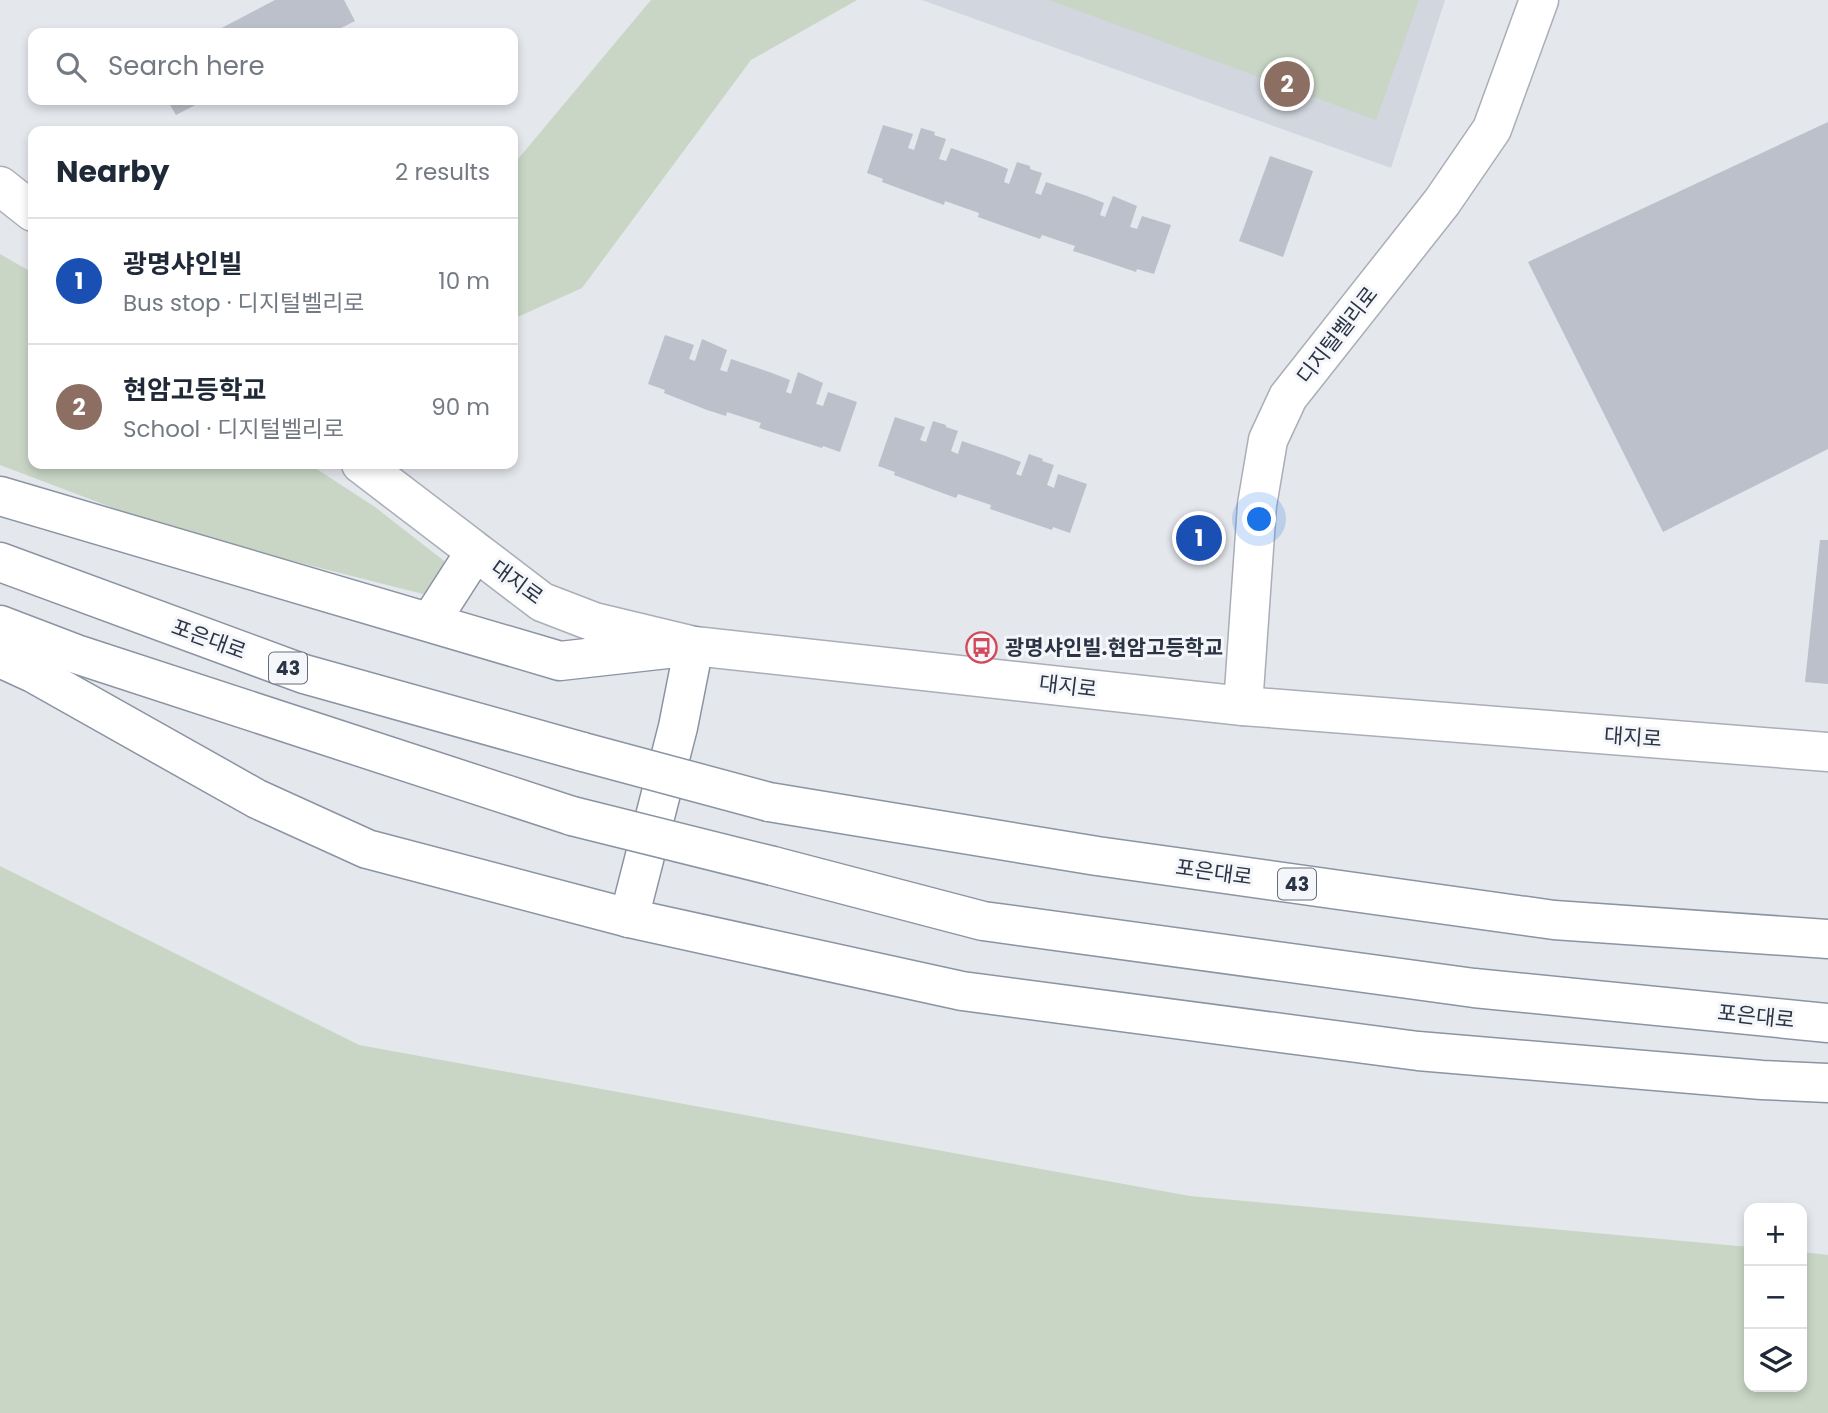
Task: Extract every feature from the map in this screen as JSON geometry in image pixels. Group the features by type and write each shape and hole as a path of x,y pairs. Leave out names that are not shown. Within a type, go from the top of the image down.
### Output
{"main road":[{"name":"디지털벨리로","path":"1243,706 1257,505 1268,440 1288,397 1442,202 1492,129 1539,0"},
{"path":"0,186 28,208"},
{"name":"대지로","path":"368,469 542,602 594,622 694,646 1243,706 1828,752"},
{"path":"0,496 560,661 694,646 678,727 629,918"},
{"path":"429,622 475,551"},
{"name":"포은대로","path":"0,562 304,674 769,802 1097,856 1554,920 1828,939"},
{"name":"포은대로","path":"0,625 76,654 572,816 983,921 1474,989 1828,1023"},
{"path":"0,658 33,673 257,799 367,849 629,918 975,993 1418,1051 1762,1080 1828,1083"}],"shaded area":[{"path":"922,0 1445,0 1391,168"}],"green space":[{"path":"651,0 857,0 751,60 582,288 518,317 518,159"},
{"path":"1049,0 1419,0 1376,120"},
{"path":"0,254 28,270 28,469 317,469 375,507 448,564 427,595 245,549 124,512 0,465"},
{"path":"0,866 359,1045 1190,1196 1744,1247 1744,1392 1807,1392 1807,1253 1828,1255 1828,1413 0,1413"}],"building":[{"path":"275,0 344,0 355,21 341,28 222,28"},
{"path":"170,105 195,105 176,115"},
{"path":"1828,122 1828,449 1663,532 1528,262"},
{"path":"883,125 913,134 908,148 914,150 921,128 935,132 934,135 946,139 939,159 946,161 951,148 991,162 1008,169 1004,182 1009,184 1017,162 1030,166 1030,169 1042,173 1035,193 1041,195 1046,182 1087,196 1104,203 1100,215 1105,217 1113,196 1137,206 1130,227 1137,229 1142,216 1171,225 1154,274 1137,269 1136,272 1073,251 1075,246 1042,235 1040,239 978,217 979,213 945,201 944,205 882,182 883,179 867,173"},
{"path":"1270,156 1313,171 1283,257 1239,241"},
{"path":"665,335 694,345 689,359 695,361 702,339 727,350 720,370 727,372 731,359 790,380 786,392 791,394 798,372 823,383 816,404 823,406 828,392 857,402 840,452 759,428 761,423 727,412 726,416 707,410 648,384"},
{"path":"895,417 925,427 920,440 926,442 933,421 946,425 958,431 951,451 958,454 962,441 1003,455 1021,462 1016,474 1021,476 1029,454 1043,459 1042,461 1054,465 1047,485 1054,488 1058,474 1087,484 1070,533 1053,527 1052,530 990,509 991,505 958,494 956,498 894,475 895,472 878,466"},
{"path":"1820,540 1828,540 1828,684 1805,682"}],"place":[{"name":"현암고등학교","path":"1287,84"},
{"name":"광명샤인빌","path":"1199,538"},
{"name":"광명샤인빌.현암고등학교","path":"982,647"}]}
